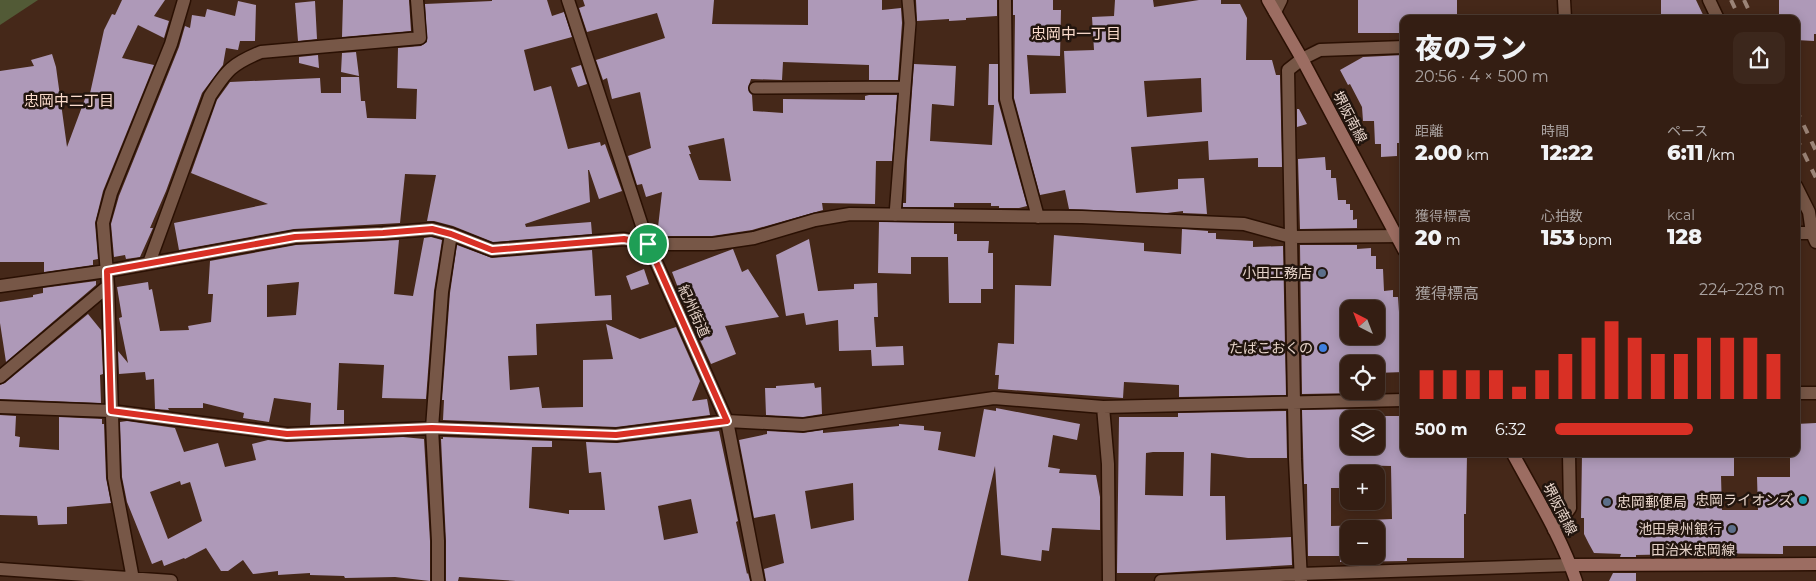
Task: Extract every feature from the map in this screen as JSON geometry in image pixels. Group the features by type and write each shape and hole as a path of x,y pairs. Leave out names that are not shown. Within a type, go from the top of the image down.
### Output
{"main road":[{"name":"堺阪南線","path":"1268,0 1400,235"},
{"name":"堺阪南線","path":"1515,457 1554,530 1576,581"},
{"name":"田治米忠岡線","path":"1570,565 1816,564"}],"street":[{"path":"133,579 114,478 108,286 103,223 111,193 171,44 184,0"},
{"path":"149,263 210,96 225,73 242,60 261,52 420,38 417,0"},
{"name":"紀州街道","path":"568,0 648,244 727,421 758,581"},
{"path":"1005,0 1006,98 1038,217"},
{"path":"1275,12 1281,0"},
{"path":"1564,0 1565,15"},
{"path":"1709,0 1716,15"},
{"path":"1301,577 1295,459 1288,70 1302,59 1320,50 1400,47"},
{"path":"1800,194 1809,212 1814,237 1800,234"},
{"path":"0,286 107,271 295,237 432,229 451,234 492,250 624,239 648,244 713,244 754,238 815,220 850,214 1038,217 1244,224 1291,237 1400,235"},
{"path":"438,581 438,541 432,428 442,292 451,234"},
{"path":"0,377 108,286"},
{"path":"1800,393 1816,393"},
{"path":"0,407 111,411 287,434 432,428 616,435 727,421 804,425 994,398 1103,407 1400,400"},
{"path":"1103,407 1108,464 1109,581"},
{"path":"1554,530 1570,508 1569,457"},
{"path":"1161,581 1570,565"},
{"path":"0,569 171,581"}],"lane":[{"path":"895,215 910,23 908,0"},
{"path":"755,88 905,87"}],"green space":[{"path":"0,0 38,0 0,25"}],"building":[{"path":"122,0 165,0 154,16 169,21 164,38 138,25 122,58 154,65 103,191 95,223 98,259 93,260 93,265 44,272 44,262 0,262 0,71 34,66 31,60 52,54 56,67 67,147 86,96 89,98 104,30 112,14 115,15"},
{"path":"343,0 409,0 411,31 342,37"},
{"path":"492,0 547,0 552,16 564,12 572,37 524,50 534,91 551,86 568,149 600,142 601,146 605,144 622,191 599,199 588,170 590,202 525,224 526,227 591,222 592,234 493,242 453,226 427,221 436,175 405,174 400,223 294,229 179,250 174,223 268,204 191,173 217,100 230,82 320,78 321,93 341,93 341,77 359,77 361,101 365,101 367,118 416,119 417,89 397,88 398,48 421,46 427,42 425,4"},
{"path":"583,0 714,0 712,24 808,25 808,0 882,0 882,10 901,8 902,23 898,80 869,80 869,65 783,62 782,80 751,79 748,88 752,95 753,111 783,113 783,99 865,100 865,96 869,95 897,95 892,161 876,161 875,204 822,203 823,210 752,230 712,236 657,236 662,192 646,197 642,184 637,185 628,156 651,148 640,92 612,99 607,78 603,80 596,60 665,38 657,13 587,32 579,8 585,6","holes":["724,138 731,181 699,180 689,154 691,154 688,146"]},
{"path":"916,0 997,0 997,16 966,18 966,20 917,21"},
{"path":"1013,0 1053,0 1053,10 1061,10 1060,56 1027,55 1030,94 1066,93 1064,51 1094,50 1092,17 1114,16 1115,0 1153,0 1154,7 1199,0 1221,0 1221,4 1240,4 1247,18 1246,60 1272,60 1276,75 1280,75 1282,167 1258,167 1258,158 1209,160 1208,141 1131,147 1136,193 1178,189 1178,179 1204,178 1207,214 1183,213 1183,211 1167,213 1069,209 1065,190 1040,195 1014,98 1015,15 1013,15","holes":["1201,78 1202,112 1147,117 1144,81"]},
{"path":"1358,0 1457,0 1457,15 1400,15 1400,33 1358,33"},
{"path":"1661,0 1696,0 1703,15 1661,15"},
{"path":"1779,0 1816,0 1816,34 1814,34 1814,41 1800,40 1800,15 1779,15"},
{"path":"238,1 256,5 255,41 240,41 238,50 226,48 223,65 202,93 166,191 150,228 153,228 140,257 126,259 125,255 114,257 111,224 119,196 179,47 185,26 190,28 192,15 205,17 207,9 235,16"},
{"path":"315,1 317,39 298,41 295,3"},
{"path":"356,52 359,76 341,72 342,53"},
{"path":"318,55 319,68 299,63 299,57"},
{"path":"1400,55 1400,143 1397,143 1397,156 1381,157 1381,144 1375,144 1374,121 1363,121 1362,107 1340,70 1363,57"},
{"path":"914,64 956,66 954,106 932,104 930,141 992,145 994,105 988,105 989,64 998,64 998,101 1027,206 999,208 999,206 991,206 991,203 954,203 954,207 903,207 903,203 906,203"},
{"path":"581,65 587,84 578,87 571,68"},
{"path":"1297,109 1299,109 1307,124 1297,127"},
{"path":"1325,157 1326,170 1331,170 1331,178 1336,178 1338,200 1346,200 1346,204 1350,204 1350,210 1353,210 1353,220 1357,219 1357,228 1300,229 1298,159"},
{"path":"879,222 954,223 954,234 957,234 957,241 989,241 988,253 993,253 993,289 981,289 981,303 949,303 948,257 911,257 911,274 878,273"},
{"path":"1182,229 1216,233 1216,239 1253,241 1253,247 1283,246 1286,395 1179,397 1179,385 1124,382 1123,398 998,389 999,375 995,375 998,343 1014,344 1015,285 1051,286 1054,235 1144,243 1144,251 1181,254"},
{"path":"431,237 442,240 434,291 426,399 382,398 384,365 339,363 337,410 344,410 344,424 310,425 311,403 274,398 269,422 243,418 244,413 203,403 203,408 155,409 154,379 146,380 145,372 119,374 118,351 128,363 119,318 122,317 117,287 148,282 149,290 152,289 160,331 189,330 188,326 211,322 213,294 208,294 210,261 296,245 399,240 394,294 413,296 424,238","holes":["299,282 296,315 267,317 267,285"]},
{"path":"809,239 818,291 854,289 854,284 877,283 878,317 874,317 876,347 903,346 904,365 872,366 871,350 839,351 838,320 806,325 804,313 786,316 776,255"},
{"path":"457,245 492,258 592,250 595,296 611,295 612,320 536,324 537,355 508,356 510,390 539,387 542,408 583,407 583,360 613,359 606,324 640,339 676,327 700,381 692,401 707,399 710,415 616,427 443,420 444,400 442,400 450,293"},
{"path":"1300,245 1357,245 1357,249 1371,248 1371,256 1376,256 1376,269 1383,269 1384,291 1393,290 1393,297 1398,297 1400,312 1400,372 1385,373 1385,355 1340,355 1340,393 1302,394"},
{"path":"733,249 742,272 748,269 779,317 725,326 736,354 711,364 688,314 672,272"},
{"path":"644,269 649,284 631,290 626,276"},
{"path":"96,281 96,285 6,362 0,323 0,302 33,297 33,295 43,293 43,288"},
{"path":"88,314 101,330 103,374 100,375 101,403 0,399 0,385 5,383"},
{"path":"814,383 815,388 821,387 822,414 803,417 766,415 765,388"},
{"path":"996,408 1080,424 1077,440 1053,435 1048,467 1060,469 1059,473 1096,475 1100,497 1100,530 1052,528 1049,551 1042,550 1041,561 1001,555 995,466 968,581 766,581 764,569 784,563 775,514 754,518 739,440 767,434 767,431 803,433 823,430 823,433 899,426 899,424 924,426 924,430 941,432 938,450 975,457 984,409 996,411","holes":["853,483 854,520 811,529 805,491"]},
{"path":"1359,409 1340,410 1340,455 1385,455 1385,416 1400,416 1400,457 1467,457 1464,558 1407,558 1407,561 1385,561 1385,520 1369,520 1392,519 1391,466 1385,465 1340,465 1340,488 1331,488 1331,526 1340,526 1340,556 1308,556 1307,484 1304,484 1302,410"},
{"path":"1286,411 1287,458 1248,458 1211,453 1210,496 1225,496 1226,540 1291,537 1292,565 1160,573 1117,573 1119,417 1178,417 1178,413","holes":["1184,452 1183,496 1145,495 1146,453"]},
{"path":"0,415 16,416 15,436 20,437 19,447 59,450 59,417 102,419 102,424 104,424 106,478 111,503 67,507 67,524 38,525 37,516 0,515"},
{"path":"127,421 175,428 184,452 218,443 225,467 256,460 252,444 268,440 287,442 403,437 424,439 430,541 430,581 395,577 345,578 344,576 310,575 310,573 278,575 278,571 253,574 243,560 228,571 221,571 206,548 185,559 164,566 162,560 152,564 127,502 122,477 120,422","holes":["180,481 181,485 190,482 202,521 168,539 150,492"]},
{"path":"1816,423 1816,546 1783,546 1783,554 1685,553 1620,557 1621,554 1594,553 1584,534 1584,518 1581,518 1582,457 1734,457 1734,476 1721,476 1722,510 1758,510 1757,477 1790,477 1790,457 1800,457 1800,424"},
{"path":"719,431 738,521 736,522 750,581 516,581 459,577 458,581 446,581 441,439 443,437 552,441 552,447 532,447 529,508 569,514 569,510 605,510 601,472 589,473 586,442 617,443","holes":["691,499 698,533 664,540 658,506"]},
{"path":"1613,573 1636,573 1636,581 1609,581"}],"railway":[{"path":"1731,0 1738,15"},
{"path":"1744,0 1751,15"},
{"path":"1800,117 1816,151"},
{"path":"1800,145 1816,178"}],"place":[{"name":"小田工務店","path":"1322,273"},
{"name":"たばこおくの","path":"1323,348"},
{"name":"忠岡ライオンズ","path":"1803,500"},
{"name":"忠岡郵便局","path":"1607,502"},
{"name":"池田泉州銀行","path":"1732,529"}],"district":[{"name":"忠岡中一丁目","path":"1076,34"},
{"name":"忠岡中二丁目","path":"69,101"}],"route":[{"path":"432,229 451,234 492,250 624,239 648,244 727,421 616,435 432,428 287,434 111,411 107,271 295,237 432,229"}]}
